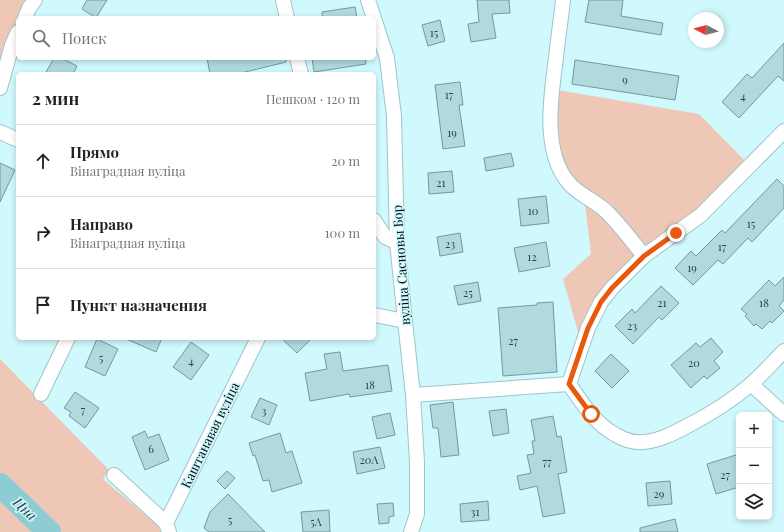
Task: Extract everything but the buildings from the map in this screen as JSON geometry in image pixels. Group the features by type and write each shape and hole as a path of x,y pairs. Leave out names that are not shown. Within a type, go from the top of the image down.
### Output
{"street":[{"path":"25,16 35,0"},
{"path":"283,0 287,16"},
{"name":"вуліца Сасновы Бор","path":"368,0 373,16"},
{"path":"563,0 551,89 550,113 554,152 559,168 574,190 606,211 644,256"},
{"name":"вуліца Сасновы Бор","path":"376,24 387,58 394,116 397,242 413,395 417,462 417,514 411,532"},
{"path":"0,88 12,45 16,36"},
{"path":"298,60 300,72"},
{"path":"569,384 588,328 601,302 612,288 644,256 701,215 784,131"},
{"path":"0,132 16,139"},
{"path":"376,223 385,236 397,242"},
{"path":"376,315 405,321"},
{"path":"41,394 67,340"},
{"name":"Каштанавая вуліца","path":"168,528 257,340"},
{"path":"569,384 591,414 603,426 616,435 630,441 640,443 650,442 677,432 722,407 751,384 784,351"},
{"path":"413,395 569,384"},
{"path":"751,384 784,414"},
{"path":"114,475 168,528"}],"shaded area":[{"path":"0,0 33,0 22,16 16,16 16,29 0,69"},
{"path":"551,89 699,114 750,166 612,288 582,346 563,279 591,254 584,196 559,168"},
{"path":"0,359 109,470 103,479 157,525 162,532 58,532 0,476"},
{"path":"0,492 43,532 0,532"}],"waterway":[{"name":"Цна","path":"0,485 49,532"}],"route":[{"path":"591,414 569,384 588,328 594,315 601,302 612,288 644,256 676,233"}]}
